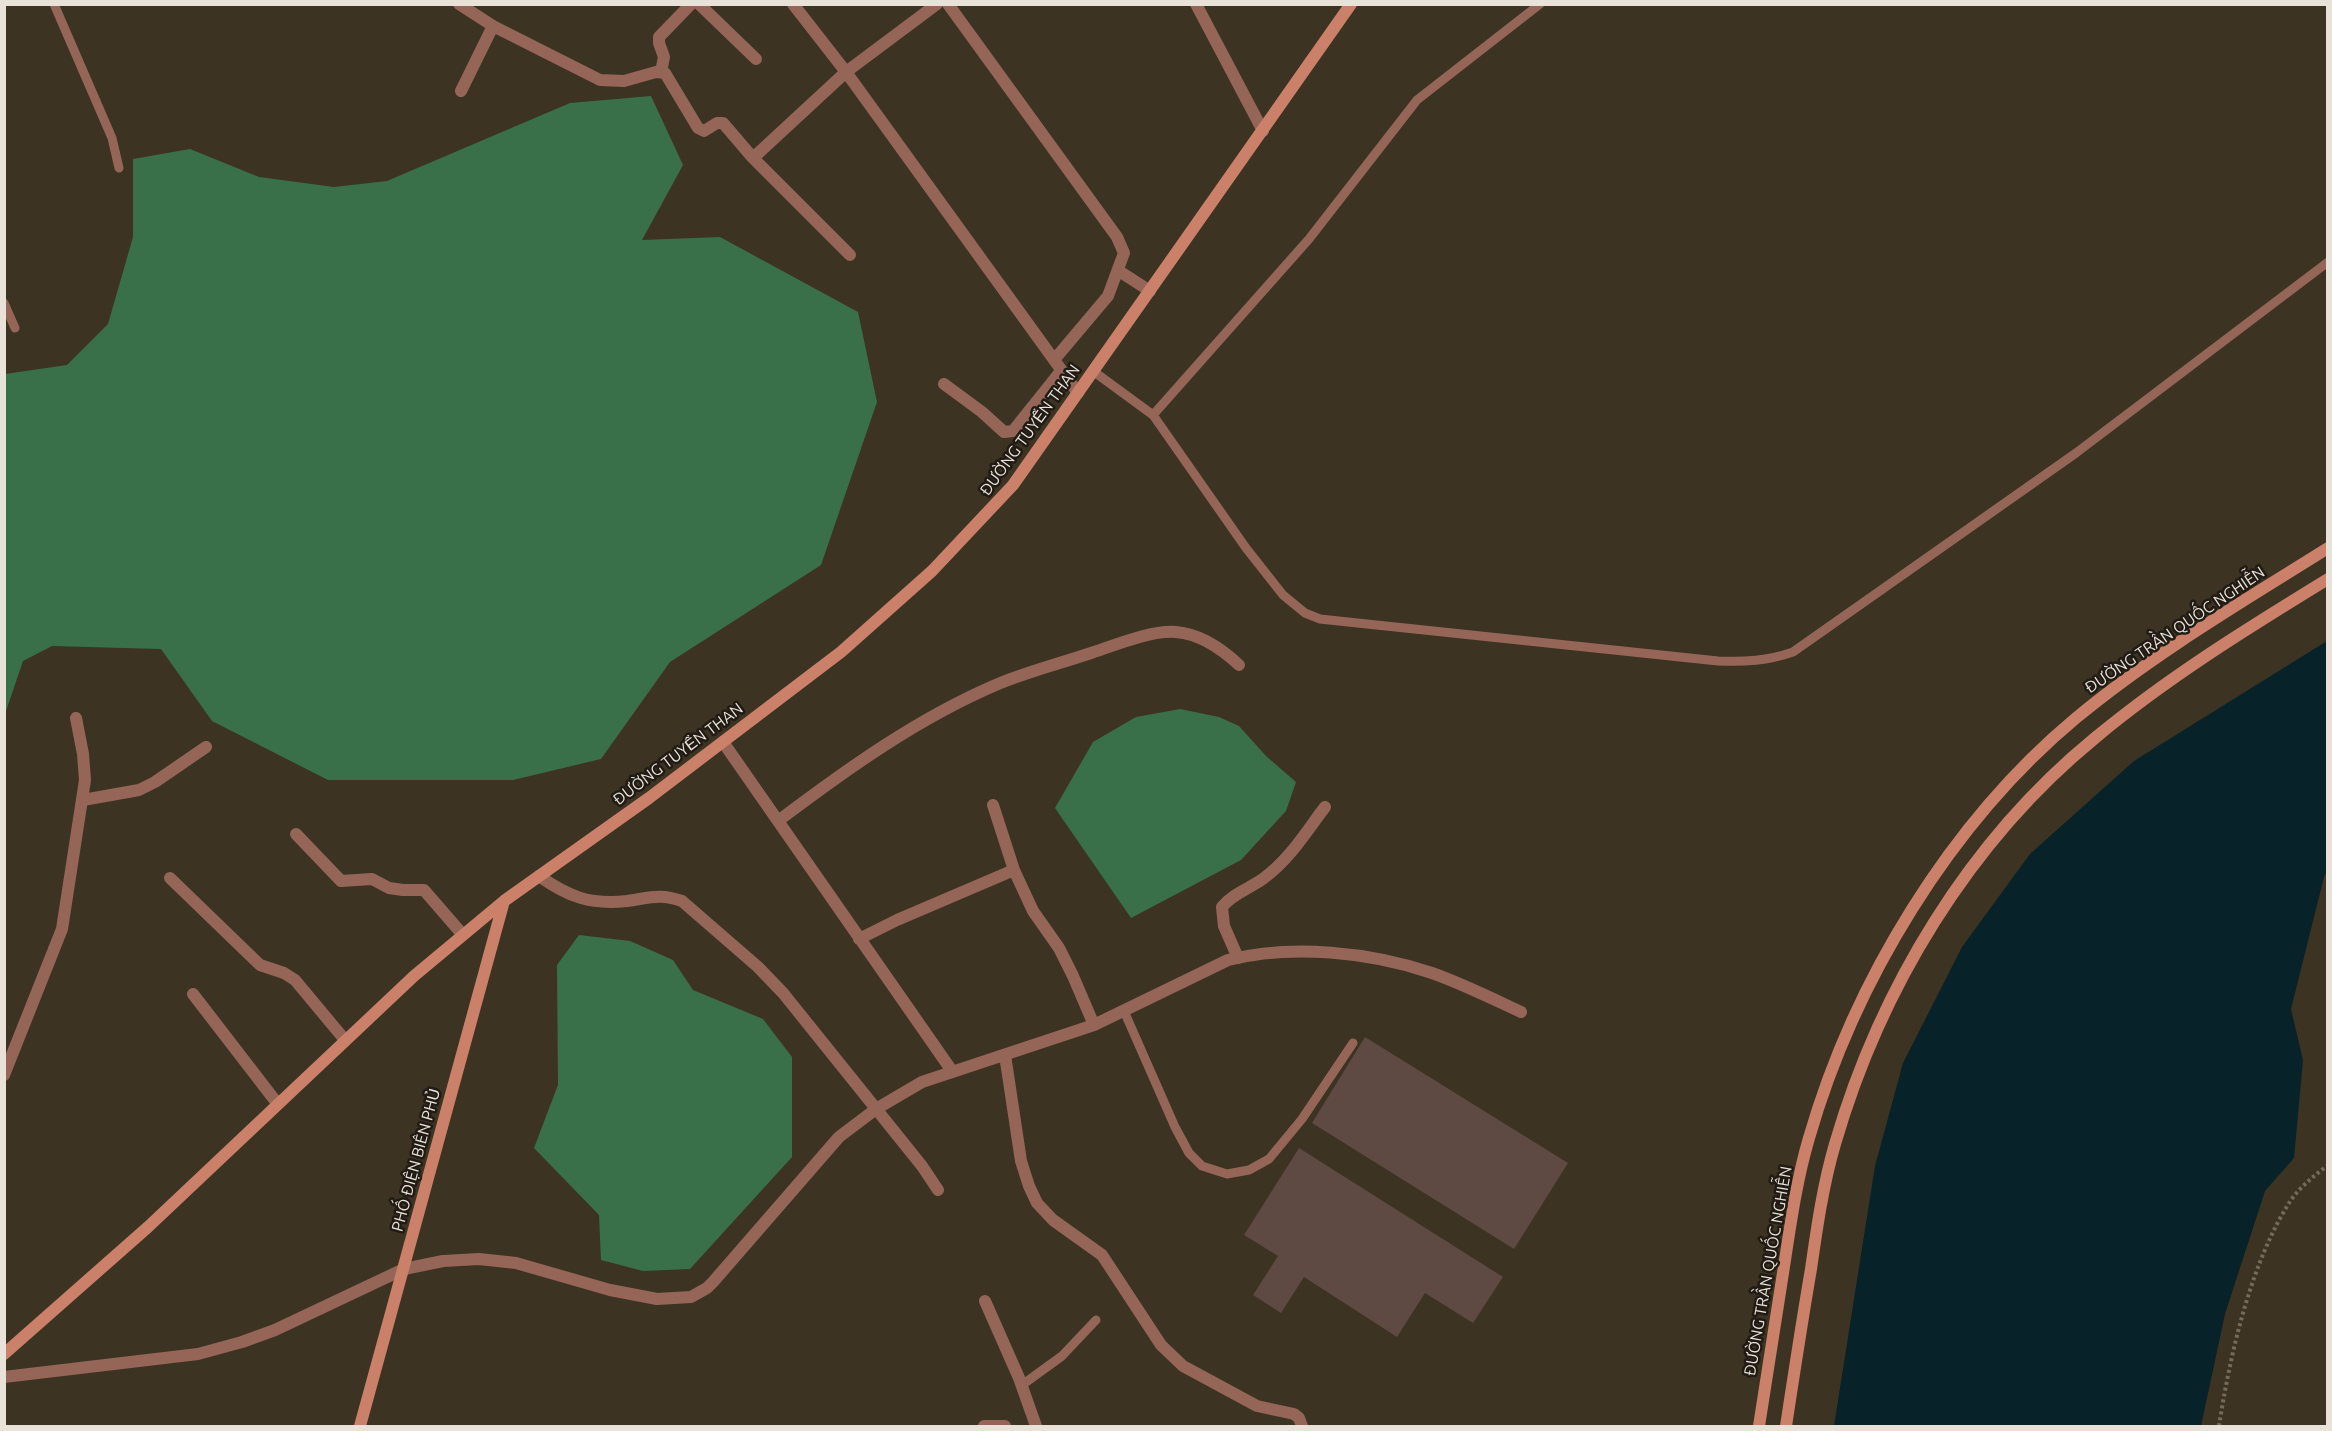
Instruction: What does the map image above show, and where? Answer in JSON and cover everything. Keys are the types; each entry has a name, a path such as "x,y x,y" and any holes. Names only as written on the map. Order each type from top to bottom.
{"street":[{"path":"459,4 493,26 600,80 624,81 665,73 698,128 704,131 717,123 723,123 753,158 850,255"},
{"path":"661,72 664,57 659,37 691,4"},
{"path":"699,4 756,59"},
{"path":"793,4 846,72 1078,393"},
{"path":"753,158 846,72 937,4"},
{"path":"944,384 982,412 1004,432 1013,431 1108,296 1124,253 1117,237 948,4"},
{"path":"1196,4 1263,131"},
{"name":"ĐƯỜNG TUYỂN THAN","path":"4,1354 148,1227 414,976 504,901 723,742 841,652 932,571 1013,484 1352,4"},
{"path":"461,91 493,26"},
{"path":"1119,271 1150,291"},
{"name":"ĐƯỜNG TRẦN QUỐC NGHIỄN","path":"1759,1426 1795,1196 1809,1138 1828,1079 1854,1016 1882,961 1932,880 1984,811 2025,765 2075,719 2153,661 2328,548"},
{"path":"1786,1426 1821,1204 1834,1146 1851,1092 1878,1029 1904,975 1932,927 1966,875 2004,828 2045,784 2094,738 2221,646 2328,579"},
{"path":"778,821 829,782 900,736 953,705 999,684 1119,644 1174,632 1191,634 1208,642 1226,653 1239,665"},
{"path":"4,1075 62,929 85,780 76,718"},
{"path":"723,742 952,1071"},
{"path":"83,800 139,790 155,782 206,747"},
{"path":"993,805 1014,870 1033,911 1063,958 1094,1025"},
{"path":"1238,958 1224,926 1222,907 1228,900 1263,879 1281,864 1325,807"},
{"path":"296,834 341,881 372,879 389,888 424,890 463,935"},
{"path":"859,939 897,920 1014,870"},
{"path":"539,876 576,898 624,901 668,896 682,901 751,960 774,984 922,1166 938,1190"},
{"path":"170,878 260,965 284,973 295,980 345,1040"},
{"name":"PHỐ ĐIỆN BIÊN PHỦ","path":"360,1426 504,901"},
{"path":"4,1377 198,1354 275,1330 404,1269 443,1261 479,1259 516,1263 610,1290 657,1299 691,1297 713,1282 790,1190 839,1137 876,1109 922,1082 1094,1025 1228,960 1280,951 1332,953 1372,958 1430,972 1521,1012"},
{"path":"193,994 277,1103"},
{"path":"1005,1055 1021,1161 1029,1186 1038,1203 1053,1220 1102,1255 1161,1345 1183,1366 1257,1406 1294,1414 1299,1418 1302,1426"},
{"path":"985,1301 1022,1385 1036,1426"},
{"path":"984,1426 1005,1426"}],"lane":[{"path":"54,4 112,138 119,168"},
{"path":"1153,415 1309,239 1417,100 1540,4"},
{"path":"1093,371 1153,415 1268,577 1283,596 1305,613 1339,621 1718,661 1762,660 1793,652 1977,524 2159,391 2328,262"},
{"path":"4,303 15,328"},
{"path":"1124,1011 1175,1127 1189,1153 1202,1166 1227,1174 1249,1170 1269,1159 1302,1119 1353,1043"},
{"path":"1022,1385 1062,1356 1096,1320"}],"path":[{"path":"2219,1426 2246,1300 2277,1224 2292,1200 2310,1179 2328,1165"}],"green space":[{"path":"651,96 683,165 642,240 720,237 858,312 877,402 821,565 670,662 601,759 513,780 328,780 212,721 161,649 52,646 23,661 5,714 5,374 67,365 108,324 133,237 133,159 190,149 259,177 334,187 387,181 570,103"},
{"path":"1180,709 1219,717 1239,726 1266,756 1296,782 1286,811 1241,860 1131,918 1055,808 1093,742 1136,717"},
{"path":"579,935 630,941 673,960 693,990 763,1019 792,1057 792,1157 690,1269 643,1271 601,1260 599,1215 534,1148 558,1085 557,965"}],"water":[{"path":"2327,641 2327,871 2291,1009 2303,1060 2294,1158 2265,1191 2225,1314 2201,1426 1834,1426 1875,1166 1903,1063 1962,947 2030,854 2134,761"}],"building":[{"path":"1365,1037 1568,1163 1514,1249 1312,1123"},
{"path":"1299,1148 1503,1277 1473,1323 1425,1293 1397,1337 1304,1277 1281,1313 1253,1295 1278,1256 1244,1235"}]}
